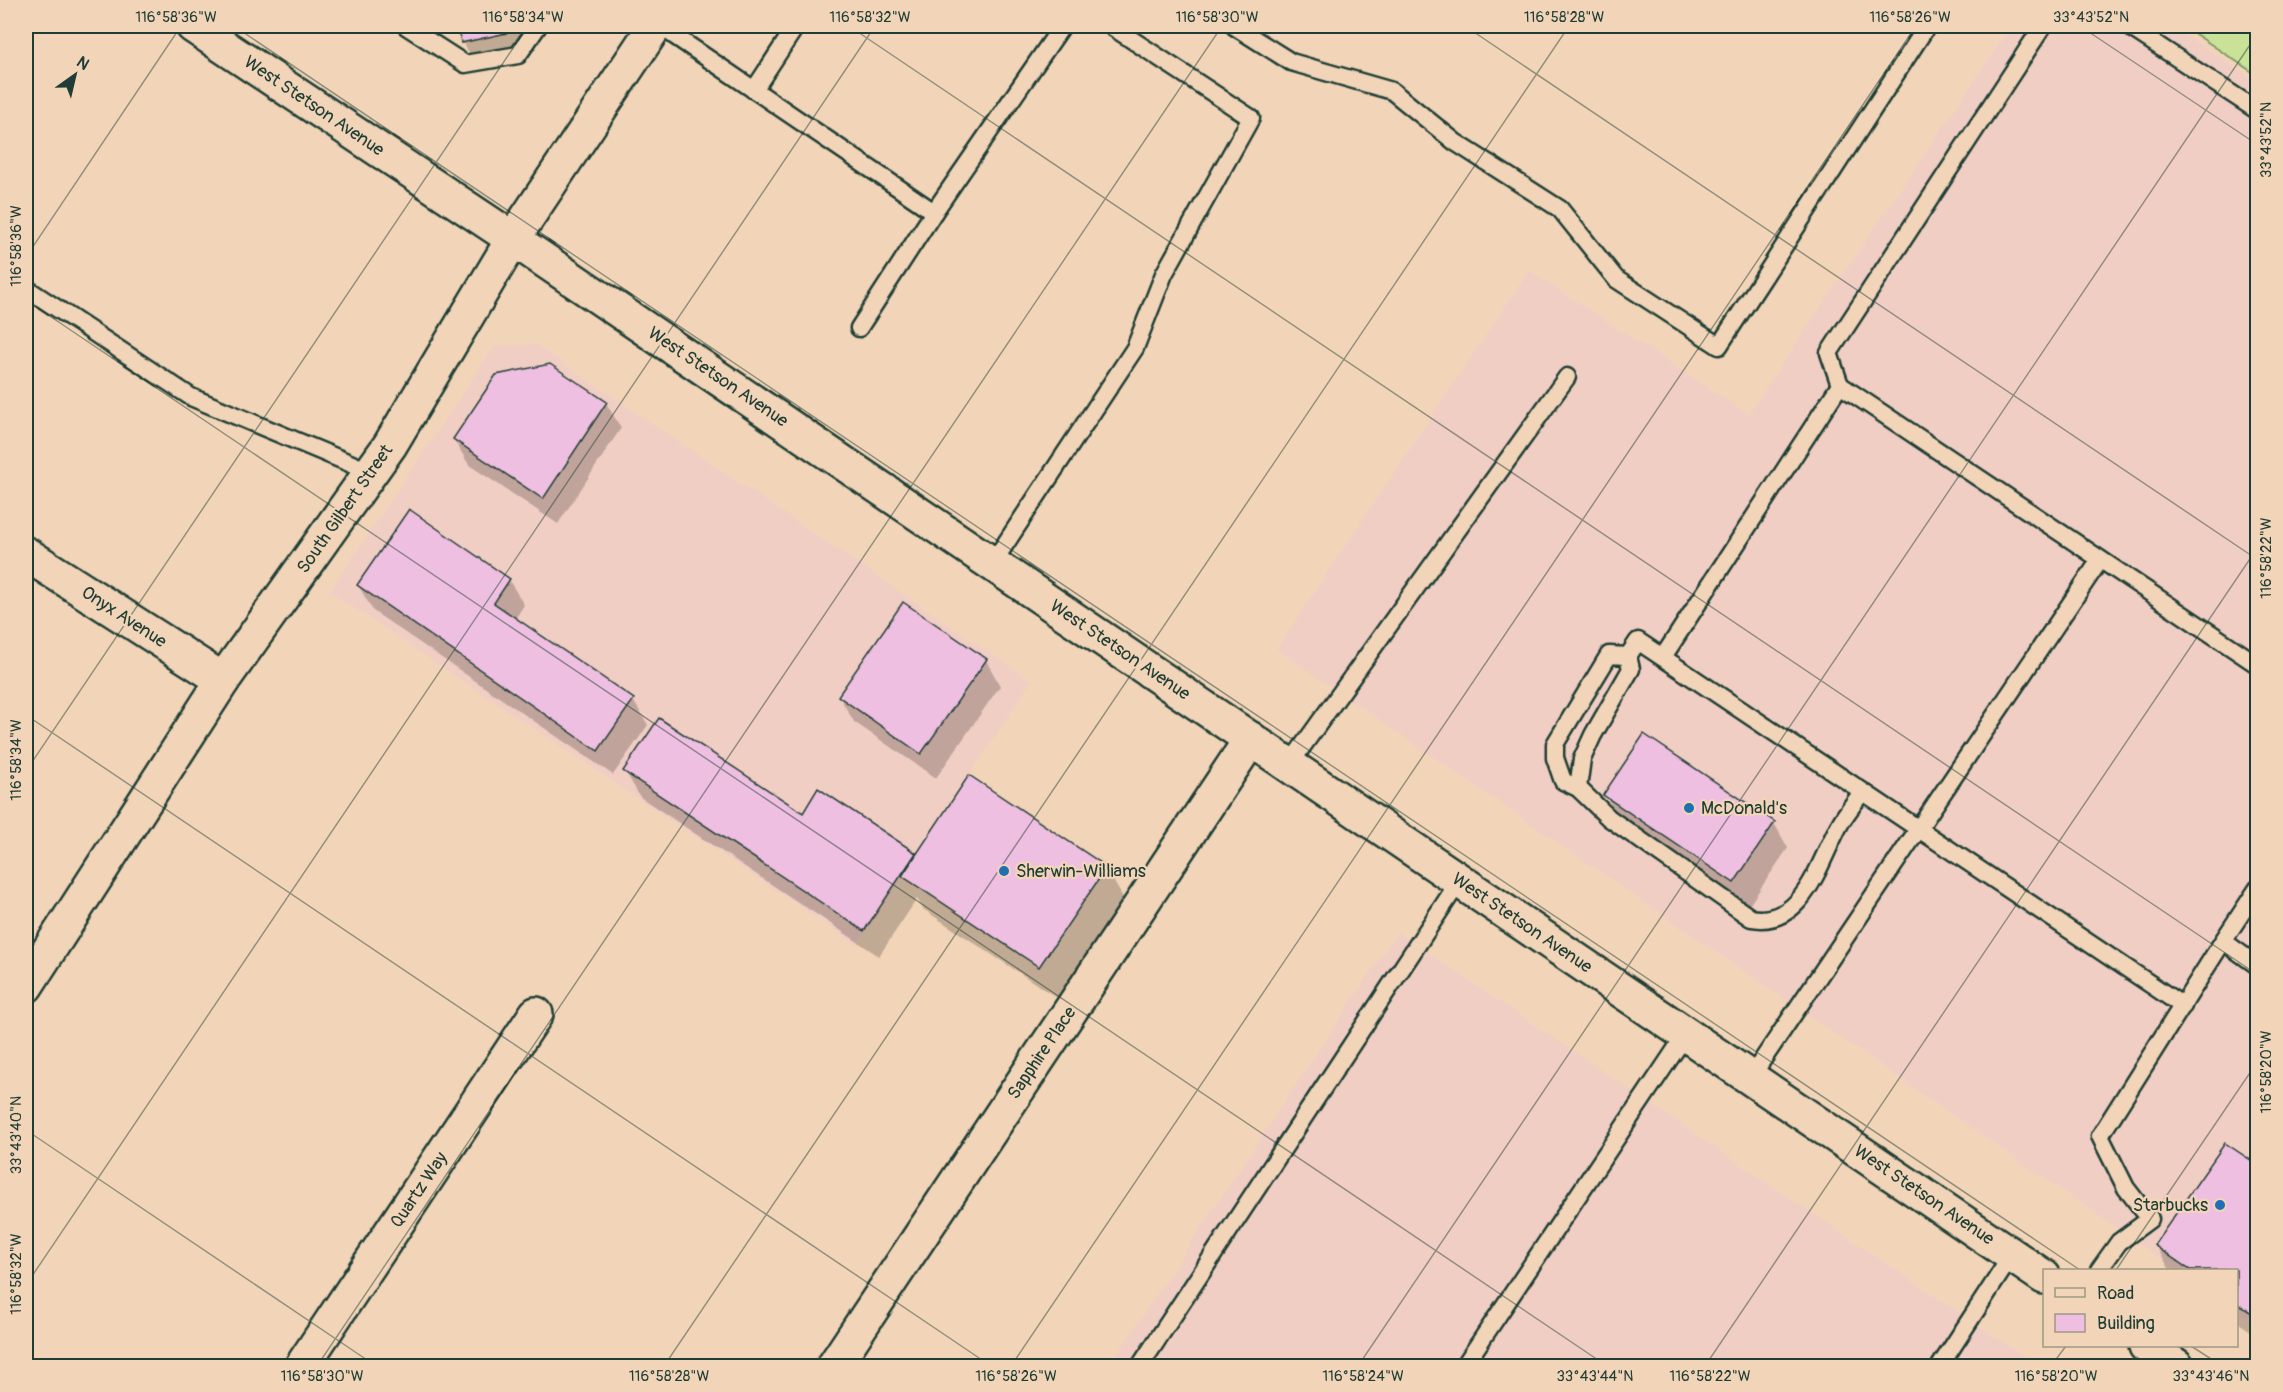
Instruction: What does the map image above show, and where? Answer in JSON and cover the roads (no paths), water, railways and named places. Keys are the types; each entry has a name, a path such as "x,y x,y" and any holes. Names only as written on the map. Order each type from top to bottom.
{"street":[{"name":"West Stetson Avenue","path":"195,26 2043,1276"},
{"name":"South Gilbert Street","path":"26,986 223,680 390,445 513,239 655,26"},
{"name":"Onyx Avenue","path":"26,554 223,680"},
{"name":"Sapphire Place","path":"834,1366 1251,739"},
{"name":"Quartz Way","path":"302,1366 536,1014"}],"lane":[{"path":"406,26 465,64 518,55 537,26"},
{"path":"660,26 933,212"},
{"path":"754,90 796,26"},
{"path":"859,328 933,212 1062,26"},
{"path":"992,564 1135,348 1164,274 1251,118 1111,26"},
{"path":"1234,26 1291,62 1392,91 1455,142 1560,209 1616,279 1719,346 1927,26"},
{"path":"2043,26 1829,352 1840,385 2258,665"},
{"path":"2128,26 2258,111"},
{"path":"26,288 191,397 371,472"},
{"path":"1289,765 1566,377"},
{"path":"1663,657 1840,385"},
{"path":"1751,1077 2100,560"},
{"path":"1578,788 1582,759 1593,735 1631,669 1628,656 1638,641 2183,1006"},
{"path":"1628,656 1609,655 1555,744 1555,758 1563,781 1578,788 1618,825 1751,918 1762,920 1776,918 1798,903 1842,822 1862,792"},
{"path":"1140,1366 1460,880"},
{"path":"2100,1269 2119,1242 2150,1219 2126,1188 2100,1136 2258,888"},
{"path":"2223,941 2258,966"},
{"path":"1464,1366 1686,1034"},
{"path":"1944,1365 2012,1255"}],"place":[{"name":"McDonald's","path":"1689,808"},
{"name":"Sherwin-Williams","path":"1004,871"},
{"name":"Starbucks","path":"2220,1205"}]}
